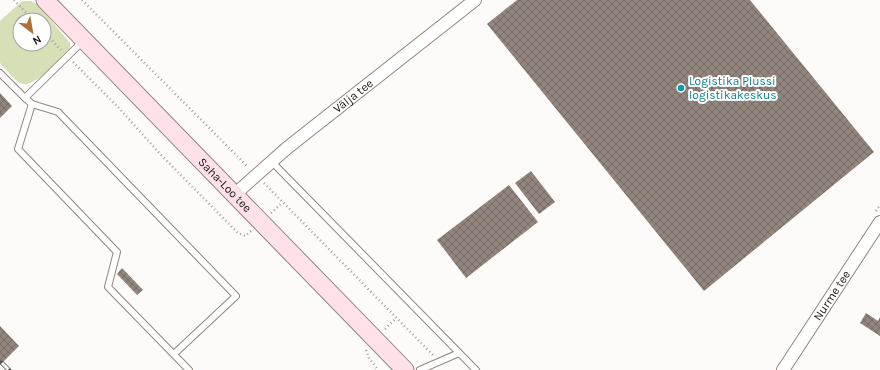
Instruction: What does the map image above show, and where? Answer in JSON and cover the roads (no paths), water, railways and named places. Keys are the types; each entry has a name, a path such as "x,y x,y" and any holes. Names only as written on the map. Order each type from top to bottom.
{"main road":[{"name":"Saha-Loo tee","path":"45,0 405,370"}],"street":[{"name":"Välja tee","path":"234,195 287,148 475,0"},
{"name":"Nurme tee","path":"783,370 880,222"}],"lane":[{"path":"25,98 84,40"},
{"path":"0,73 32,104 58,112 236,296 174,354"},
{"path":"32,104 18,149 117,252 108,287 189,370"},
{"path":"272,162 476,370"},
{"path":"420,370 459,353"}],"railway":[{"path":"2,363 9,370"}],"place":[{"name":"Logistika Plussi logistikakeskus","path":"681,88"}]}
